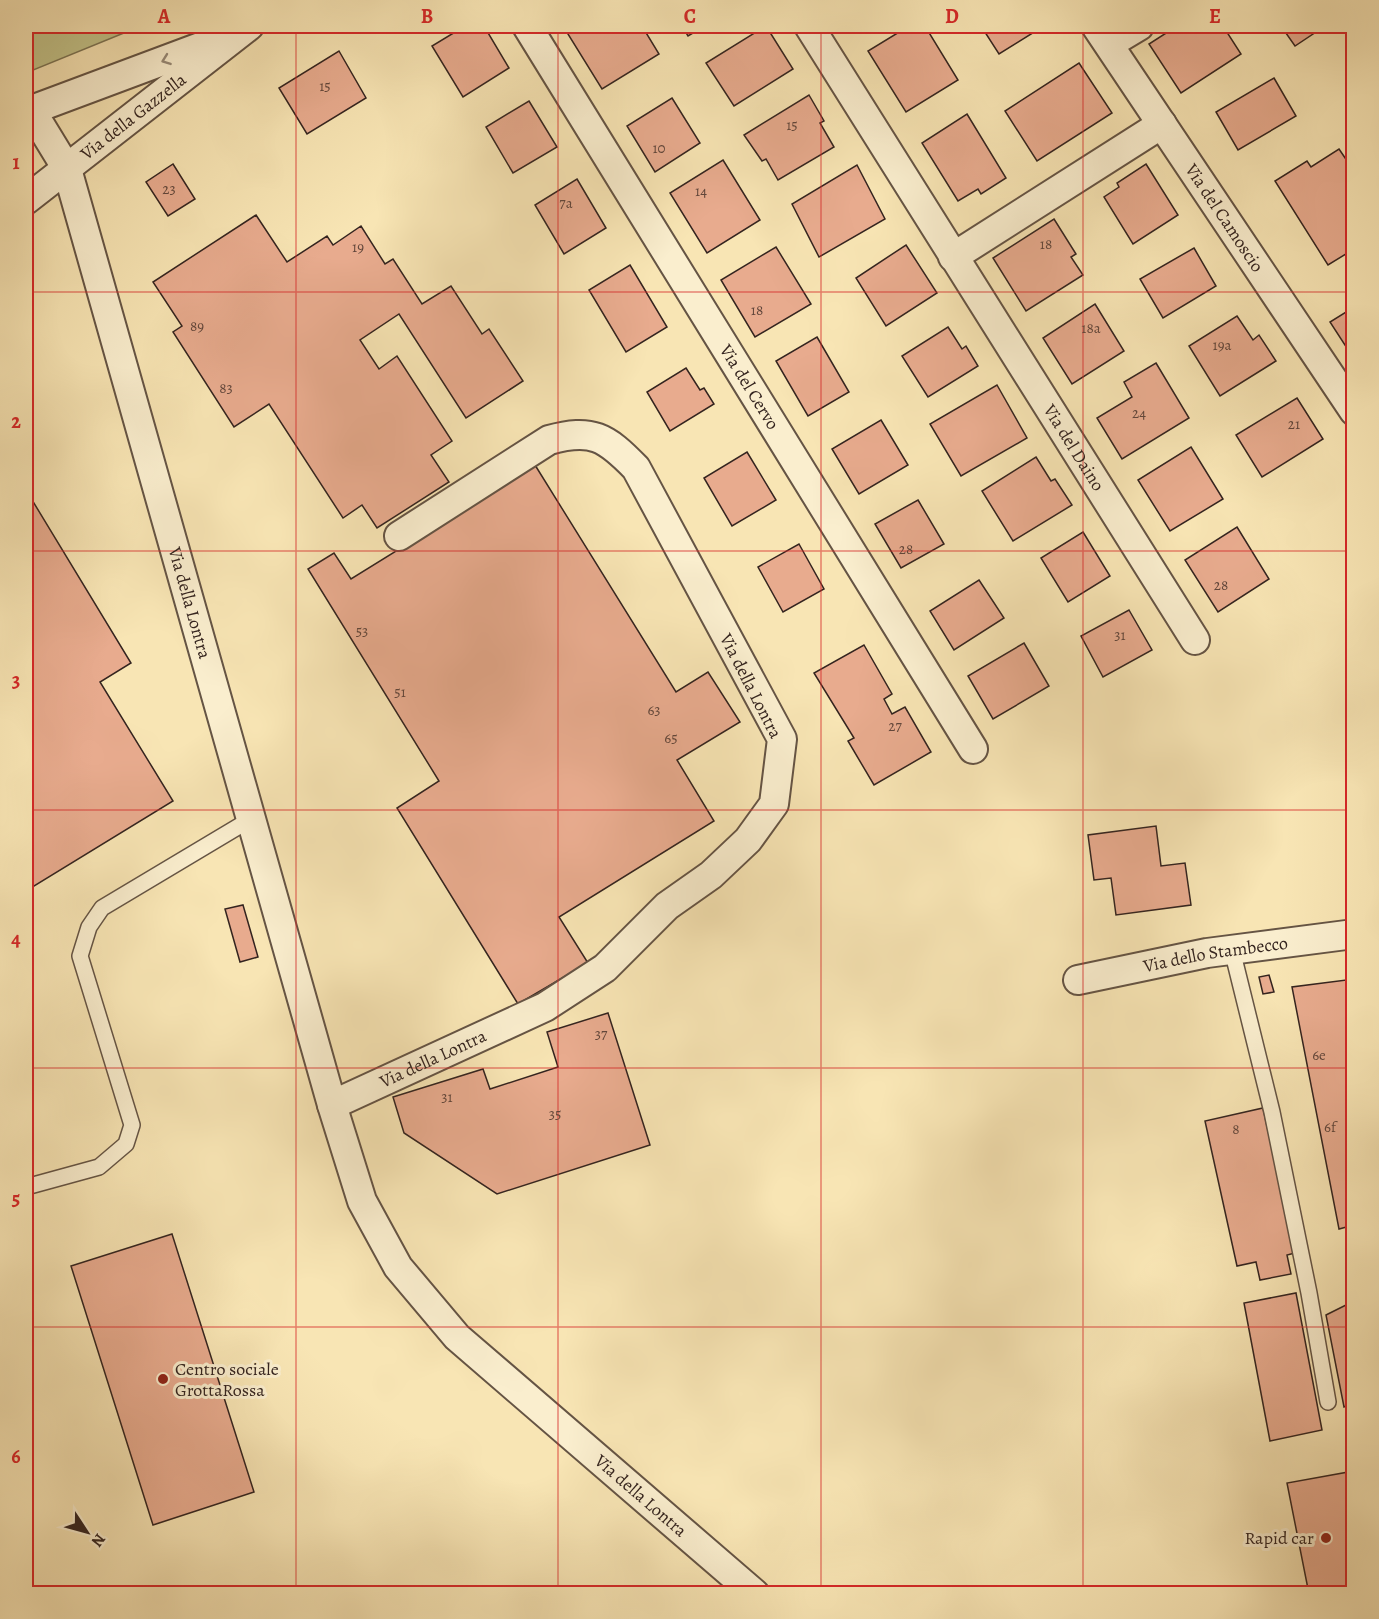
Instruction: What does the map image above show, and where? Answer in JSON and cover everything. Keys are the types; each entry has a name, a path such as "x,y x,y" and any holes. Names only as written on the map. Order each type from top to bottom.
{"street":[{"name":"Via del Cervo","path":"527,26 973,749"},
{"name":"Via del Daino","path":"809,26 1195,639"},
{"path":"1102,35 1139,26"},
{"name":"Via della Gazzella","path":"28,111 245,29"},
{"name":"Via della Gazzella","path":"26,200 245,29"},
{"name":"Via del Camoscio","path":"1102,35 1353,411"},
{"name":"Via della Lontra","path":"28,111 67,169 332,1105 362,1201 398,1266 457,1336 755,1593"},
{"path":"953,257 1162,124"},
{"name":"Via della Lontra","path":"332,1105 544,1006 605,968 667,906 711,875 748,840 774,804 782,739 636,468 618,449 596,435 574,433 549,440 399,536"},
{"name":"Via dello Stambecco","path":"1078,980 1232,950 1353,934"}],"lane":[{"path":"26,1186 99,1167 126,1144 132,1125 80,956 89,927 102,908 251,819"},
{"path":"1232,950 1272,1112 1309,1293 1328,1402"}],"green space":[{"path":"26,26 141,26 26,73"}],"building":[{"path":"465,26 484,26 509,68 463,97 432,46"},
{"path":"563,26 642,26 659,54 602,89"},
{"path":"682,26 705,26 688,36"},
{"path":"766,26 793,69 734,106 706,63"},
{"path":"909,26 925,26 958,80 906,112 868,51"},
{"path":"981,26 1044,26 999,54"},
{"path":"1177,26 1223,26 1241,54 1181,93 1149,44"},
{"path":"1281,26 1325,26 1295,46"},
{"path":"339,51 366,98 307,134 279,88"},
{"path":"1079,63 1112,113 1037,161 1005,111"},
{"path":"1274,78 1296,116 1238,150 1216,112"},
{"path":"809,95 824,121 820,123 834,147 778,180 766,159 762,161 744,135"},
{"path":"672,98 700,143 655,172 627,126"},
{"path":"529,101 557,147 513,173 486,127"},
{"path":"967,114 1006,178 981,194 978,189 958,201 922,143"},
{"path":"1339,149 1354,171 1354,249 1328,265 1275,181 1307,161 1311,167"},
{"path":"723,160 760,220 707,253 670,193"},
{"path":"173,164 195,199 168,216 146,182"},
{"path":"1146,164 1178,215 1133,244 1104,197 1119,187 1117,183"},
{"path":"857,165 885,219 819,257 792,204"},
{"path":"577,179 606,228 564,254 535,205"},
{"path":"256,215 287,262 327,236 333,245 361,226 385,264 393,259 422,304 451,286 482,334 489,329 523,381 466,418 399,314 360,340 379,369 397,356 452,441 431,455 449,482 377,528 362,505 343,518 269,404 234,427 173,332 182,326 153,282"},
{"path":"1054,219 1076,254 1071,257 1083,275 1026,311 993,258"},
{"path":"906,245 937,293 886,326 856,278"},
{"path":"776,247 811,304 755,337 721,280"},
{"path":"1194,248 1216,286 1163,318 1140,279"},
{"path":"630,265 667,327 626,352 589,290"},
{"path":"1095,304 1124,351 1072,384 1043,338"},
{"path":"1354,307 1354,359 1330,322"},
{"path":"1237,316 1253,340 1259,335 1276,361 1220,396 1189,346"},
{"path":"948,327 962,349 966,346 978,366 928,397 902,356"},
{"path":"817,337 849,392 808,416 776,361"},
{"path":"1156,363 1189,418 1122,459 1097,418 1132,397 1124,382"},
{"path":"686,368 700,390 704,388 714,404 670,431 647,392"},
{"path":"997,385 1027,438 961,476 930,424"},
{"path":"1297,398 1323,439 1262,477 1236,435"},
{"path":"881,420 908,465 859,494 832,449"},
{"path":"1191,447 1223,499 1170,531 1138,480"},
{"path":"747,452 776,500 732,526 704,478"},
{"path":"1036,457 1051,481 1055,479 1072,505 1013,541 982,491"},
{"path":"535,465 676,692 708,672 740,722 677,760 714,821 559,917 588,963 518,1004 397,808 439,781 308,569 334,553 351,579"},
{"path":"26,490 131,663 100,682 173,801 26,891"},
{"path":"918,500 944,544 901,568 875,524"},
{"path":"1237,527 1269,579 1218,612 1185,560"},
{"path":"1083,532 1110,576 1068,602 1041,558"},
{"path":"799,544 824,589 783,612 758,567"},
{"path":"979,580 1004,618 954,650 930,611"},
{"path":"1129,610 1152,650 1103,677 1081,636"},
{"path":"1024,643 1049,686 993,719 968,676"},
{"path":"864,645 892,694 884,699 892,714 905,707 931,752 874,785 848,741 854,738 814,673"},
{"path":"1156,826 1161,866 1185,863 1191,905 1116,915 1111,878 1094,880 1088,835"},
{"path":"243,905 258,957 240,962 225,909"},
{"path":"1269,975 1274,992 1263,994 1259,977"},
{"path":"1354,979 1354,1225 1339,1229 1292,987"},
{"path":"608,1013 650,1145 497,1194 404,1133 393,1097 483,1069 490,1089 558,1067 547,1032"},
{"path":"1263,1108 1295,1253 1287,1255 1291,1274 1260,1280 1256,1262 1237,1266 1205,1121"},
{"name":"Centro sociale GrottaRossa","path":"172,1234 254,1492 153,1525 71,1266"},
{"path":"1296,1293 1322,1430 1270,1441 1244,1303"},
{"path":"1354,1301 1354,1403 1344,1407 1326,1315"},
{"name":"Rapid car","path":"1354,1471 1354,1594 1309,1594 1287,1483"}],"place":[{"name":"Centro sociale GrottaRossa","path":"163,1379"},
{"name":"Rapid car","path":"1326,1538"}]}
